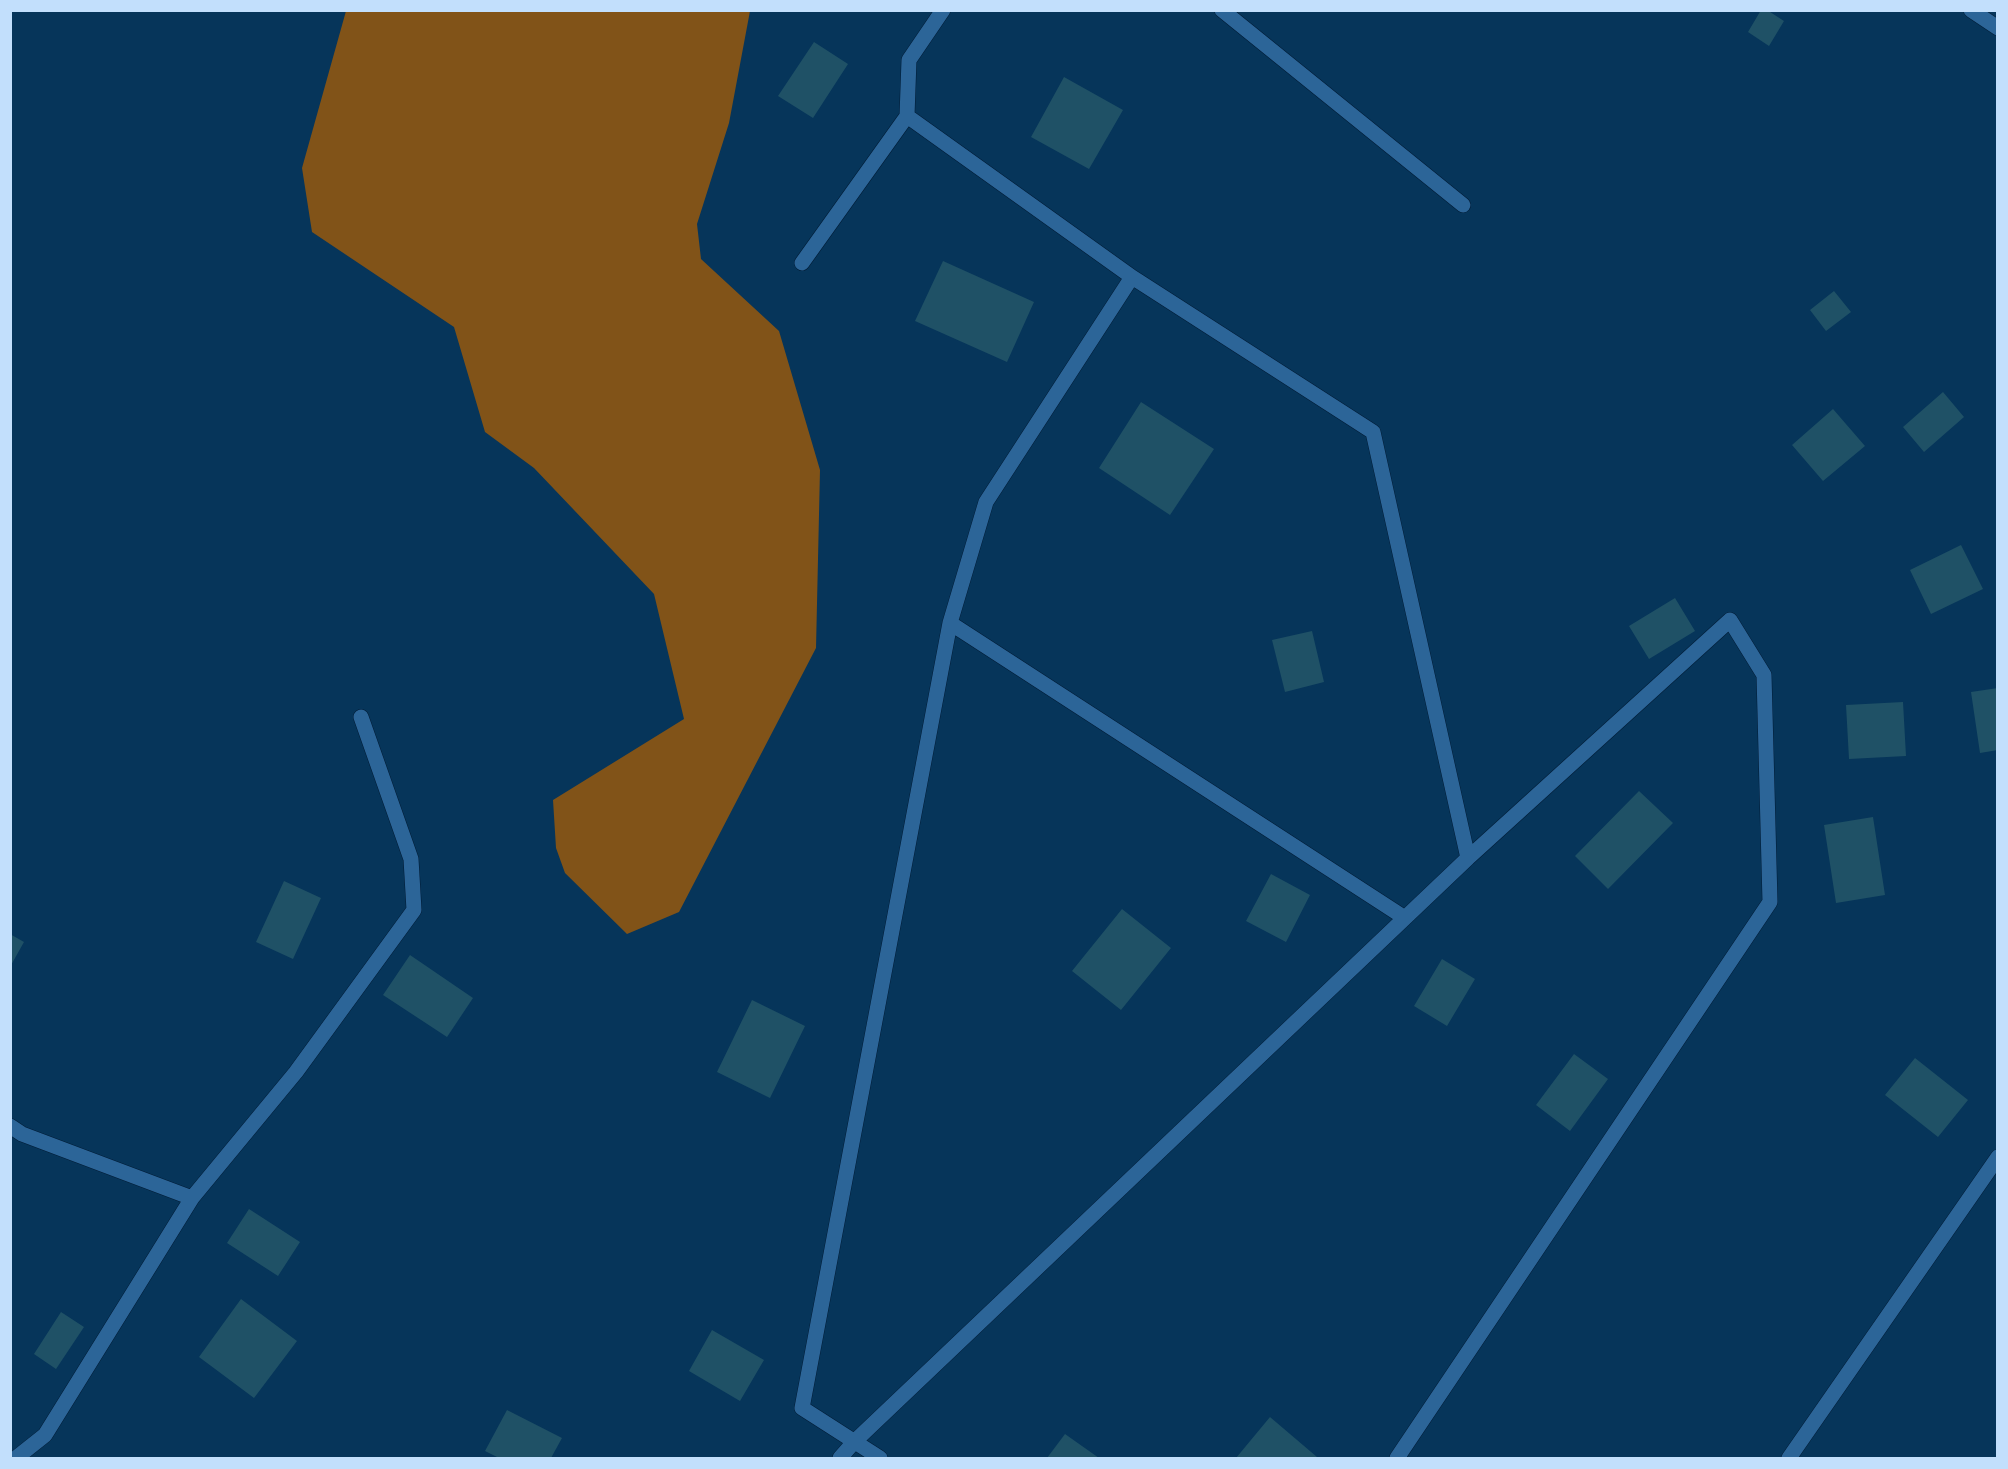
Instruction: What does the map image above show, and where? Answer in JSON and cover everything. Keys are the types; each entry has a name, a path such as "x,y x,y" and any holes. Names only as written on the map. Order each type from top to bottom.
{"street":[{"path":"801,263 908,116 909,60 943,10"},
{"path":"1222,10 1463,205"},
{"path":"1971,10 1998,28"},
{"path":"908,116 1132,277 1373,432 1468,858"},
{"path":"880,1458 802,1408 950,623 986,502 1132,277"},
{"path":"840,1458 854,1442 1468,858 1730,620 1764,675 1770,902 1396,1458"},
{"path":"950,623 1405,918"},
{"path":"16,1458 45,1435 192,1198 296,1072 414,910 411,859 361,717"},
{"path":"10,1126 22,1134 192,1198"},
{"path":"1789,1458 1998,1157"}],"shaded area":[{"path":"346,11 750,11 729,123 697,224 701,259 779,331 820,470 816,648 679,912 627,934 565,873 556,848 553,800 684,719 654,594 534,468 485,432 454,327 312,232 302,168"}],"building":[{"path":"1761,10 1767,10 1784,21 1769,46 1748,32"},
{"path":"814,42 848,64 813,118 778,96"},
{"path":"1064,77 1123,110 1089,169 1031,137"},
{"path":"943,261 1034,302 1007,362 915,321"},
{"path":"1834,291 1851,312 1826,331 1810,310"},
{"path":"1943,392 1964,417 1924,452 1903,427"},
{"path":"1141,402 1214,449 1170,515 1099,468"},
{"path":"1833,409 1865,446 1823,481 1792,445"},
{"path":"1961,545 1983,589 1931,614 1910,570"},
{"path":"1675,598 1695,631 1649,659 1629,626"},
{"path":"1312,631 1324,682 1285,692 1272,640"},
{"path":"1998,688 1998,750 1980,753 1971,692"},
{"path":"1903,702 1906,756 1849,759 1846,705"},
{"path":"1639,791 1673,823 1608,889 1575,856"},
{"path":"1873,817 1885,895 1836,903 1824,825"},
{"path":"1271,874 1310,895 1286,942 1246,921"},
{"path":"284,881 321,898 293,959 256,942"},
{"path":"1122,909 1171,948 1121,1010 1072,971"},
{"path":"10,934 24,942 10,967"},
{"path":"410,955 473,998 447,1037 383,995"},
{"path":"1442,959 1475,979 1447,1026 1414,1006"},
{"path":"752,1000 805,1026 770,1098 717,1072"},
{"path":"1574,1054 1608,1079 1570,1131 1536,1105"},
{"path":"1915,1058 1968,1100 1938,1137 1885,1095"},
{"path":"249,1209 300,1242 278,1276 227,1243"},
{"path":"241,1299 297,1341 254,1398 199,1357"},
{"path":"61,1312 84,1327 56,1369 34,1354"},
{"path":"712,1330 764,1360 740,1401 689,1371"},
{"path":"507,1410 562,1438 551,1458 499,1458 485,1451"},
{"path":"1270,1417 1317,1457 1236,1458"},
{"path":"1065,1434 1099,1458 1047,1458"}]}
